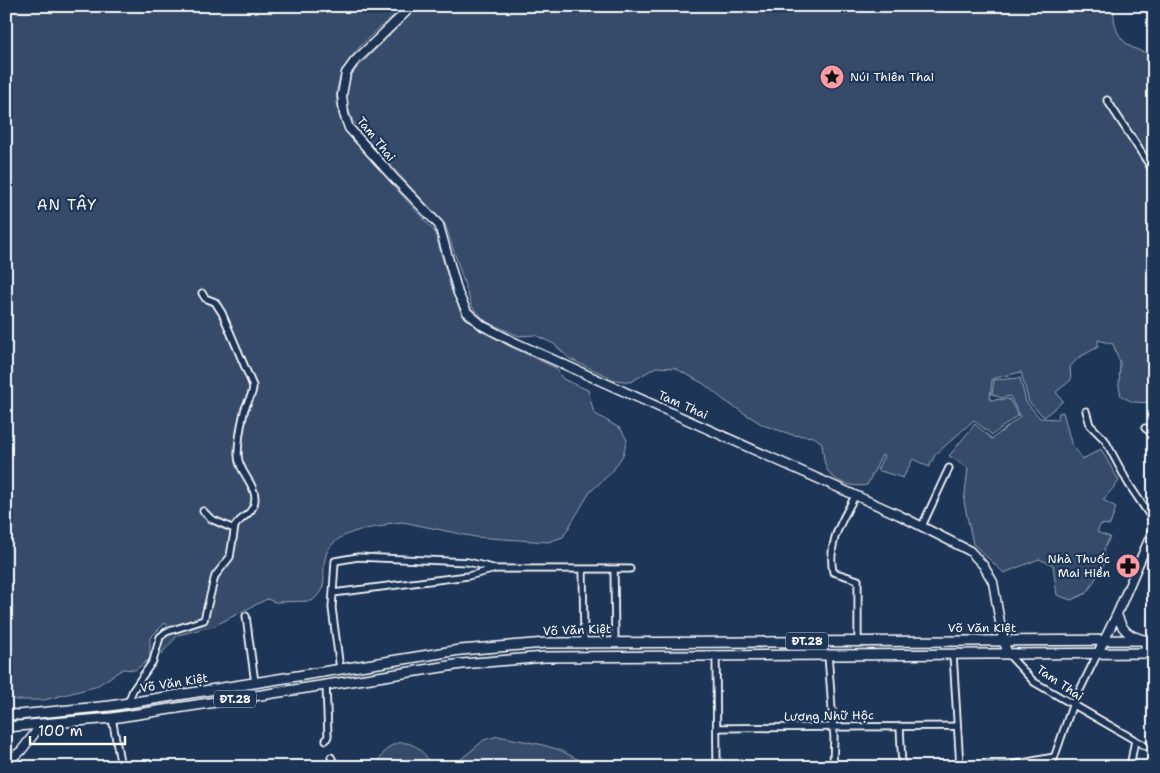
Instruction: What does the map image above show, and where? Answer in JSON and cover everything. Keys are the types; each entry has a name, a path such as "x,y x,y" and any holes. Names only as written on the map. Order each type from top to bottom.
{"main road":[{"name":"Võ Văn Kiệt","path":"6,714 40,713 128,704 460,650 584,642 1149,640"},
{"path":"460,650 462,664"},
{"name":"Võ Văn Kiệt","path":"6,727 41,726 112,718 462,664 545,657 1150,653"},
{"path":"292,677 294,690"},
{"path":"40,713 41,726"}],"street":[{"name":"Tam Thai","path":"412,6 354,62 346,73 342,95 344,114 349,128 355,135 392,177 439,224 458,293 472,318 514,342 922,526 970,551 983,564 993,582 1003,640 1008,654 1034,682 1072,706 1154,752"},
{"path":"1107,100 1154,172"},
{"path":"128,704 133,690 153,661 160,637 166,632 204,620 216,576 230,557 236,523 249,514 255,498 240,466 238,456 244,411 251,398 253,386 239,358 225,318 215,302 205,298 202,293"},
{"path":"1086,411 1090,425 1105,440 1128,482 1154,522"},
{"path":"1144,428 1154,435"},
{"path":"922,526 949,468"},
{"path":"855,496 833,536 832,566 833,572 858,580 858,641"},
{"path":"204,511 212,519 234,529"},
{"path":"1050,767 1072,706 1098,653 1102,640 1117,614 1154,528"},
{"path":"340,669 332,608 335,561 358,557 468,562 498,569 630,569"},
{"path":"333,593 468,576 498,569"},
{"path":"583,569 584,642"},
{"path":"614,569 615,642"},
{"path":"1117,614 1121,627 1128,634 1149,640 1150,653"},
{"path":"246,616 255,683"},
{"path":"828,654 834,726 833,767"},
{"path":"953,654 960,766 1006,766 1054,757"},
{"path":"716,655 717,767"},
{"path":"326,685 328,736 326,740"},
{"path":"112,718 122,767"},
{"path":"6,762 21,751 41,726"},
{"path":"900,726 902,767"},
{"name":"Lương Nhữ Hộc","path":"717,728 956,726"},
{"path":"1130,767 1135,740"},
{"path":"331,757 336,767"}],"shaded area":[{"path":"11,6 405,6 374,33 348,62 340,78 337,96 340,116 350,137 435,232 452,292 463,317 507,345 556,368 563,379 588,390 594,413 621,429 627,440 623,455 612,472 590,492 563,537 548,542 475,537 403,522 359,530 333,543 328,550 324,566 323,586 312,601 275,602 267,599 214,626 178,635 161,654 160,645 163,633 170,629 165,623 150,638 150,659 135,670 123,669 95,687 44,700 16,700 6,696 6,8 11,9"},
{"path":"419,6 1114,6 1115,25 1122,39 1135,49 1154,54 1154,403 1133,402 1121,396 1119,386 1120,363 1113,344 1098,340 1098,347 1078,358 1070,367 1071,380 1056,392 1063,401 1044,417 1029,402 1021,372 992,379 990,400 1009,399 1018,415 992,435 974,420 935,455 929,467 913,459 903,478 877,470 884,456 882,455 867,485 855,486 843,483 833,477 824,461 822,443 814,437 793,435 763,425 725,401 704,384 675,368 656,367 631,382 616,380 570,359 554,344 535,335 519,336 487,322 472,307 445,224 367,140 353,121 348,108 347,92 350,78 356,69"},
{"path":"1020,378 1026,402 1040,418 1058,419 1059,413 1063,412 1071,443 1083,459 1101,449 1119,481 1103,500 1116,507 1110,525 1101,524 1097,532 1110,537 1104,549 1105,563 1087,593 1071,600 1057,595 1053,565 1039,559 1004,573 973,544 964,502 968,468 949,456 975,424 992,439 1020,417 1010,396 1001,398 992,394 994,380"},
{"path":"498,736 560,750 593,767 442,767 460,760 484,740"},
{"path":"397,743 404,743 415,746 428,760 442,767 375,767 386,750"}],"place":[{"name":"Núi Thiên Thai","path":"832,77"},
{"name":"Nhà Thuốc Mai Hiền","path":"1128,566"}],"district":[{"name":"AN TÂY","path":"67,205"}]}
